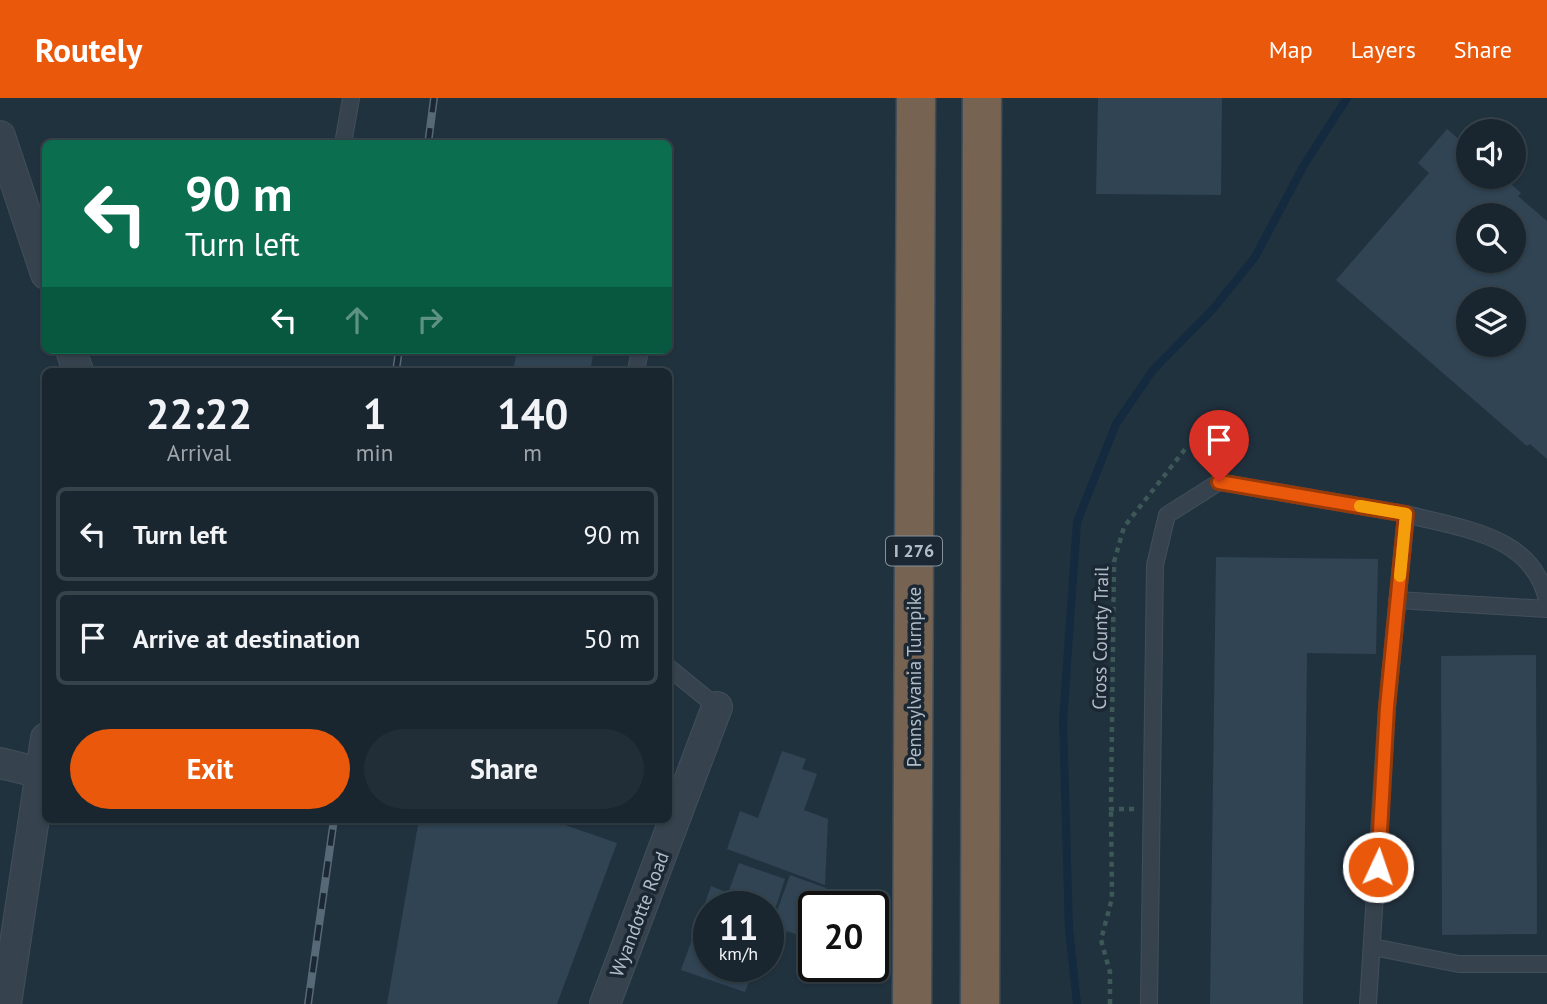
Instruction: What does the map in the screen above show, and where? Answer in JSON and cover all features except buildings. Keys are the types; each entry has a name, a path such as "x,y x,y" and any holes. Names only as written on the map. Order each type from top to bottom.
{"highway":[{"name":"Pennsylvania Turnpike","path":"912,1004 916,98"},
{"path":"980,1004 982,98"}],"street":[{"path":"0,136 42,262"},
{"name":"Wyandotte Road","path":"605,1004 717,707"},
{"path":"0,763 41,773"},
{"path":"6,1004 42,766"}],"lane":[{"path":"343,140 351,98"},
{"path":"1149,1004 1156,565 1167,515 1219,482 1406,514 1499,539 1517,550 1533,568 1544,586 1547,600"},
{"path":"1368,1004 1387,707 1406,514"},
{"path":"1397,600 1547,609"},
{"path":"672,670 717,707"},
{"path":"1373,947 1459,964 1547,964"}],"path":[{"name":"Cross County Trail","path":"1110,1004 1110,972 1101,940 1112,898 1114,562 1124,527 1186,448"},
{"path":"1111,809 1152,809"}],"waterway":[{"path":"1077,1004 1069,929 1063,721 1077,522 1116,424 1153,370 1213,309 1255,257 1304,165 1347,98"}],"railway":[{"path":"429,140 434,98"},
{"path":"396,368 398,354"},
{"path":"308,1004 333,823"}],"slow traffic":[{"path":"1360,506 1406,514 1400,576"}],"route":[{"path":"1219,482 1406,514 1387,707 1378,867"}]}
